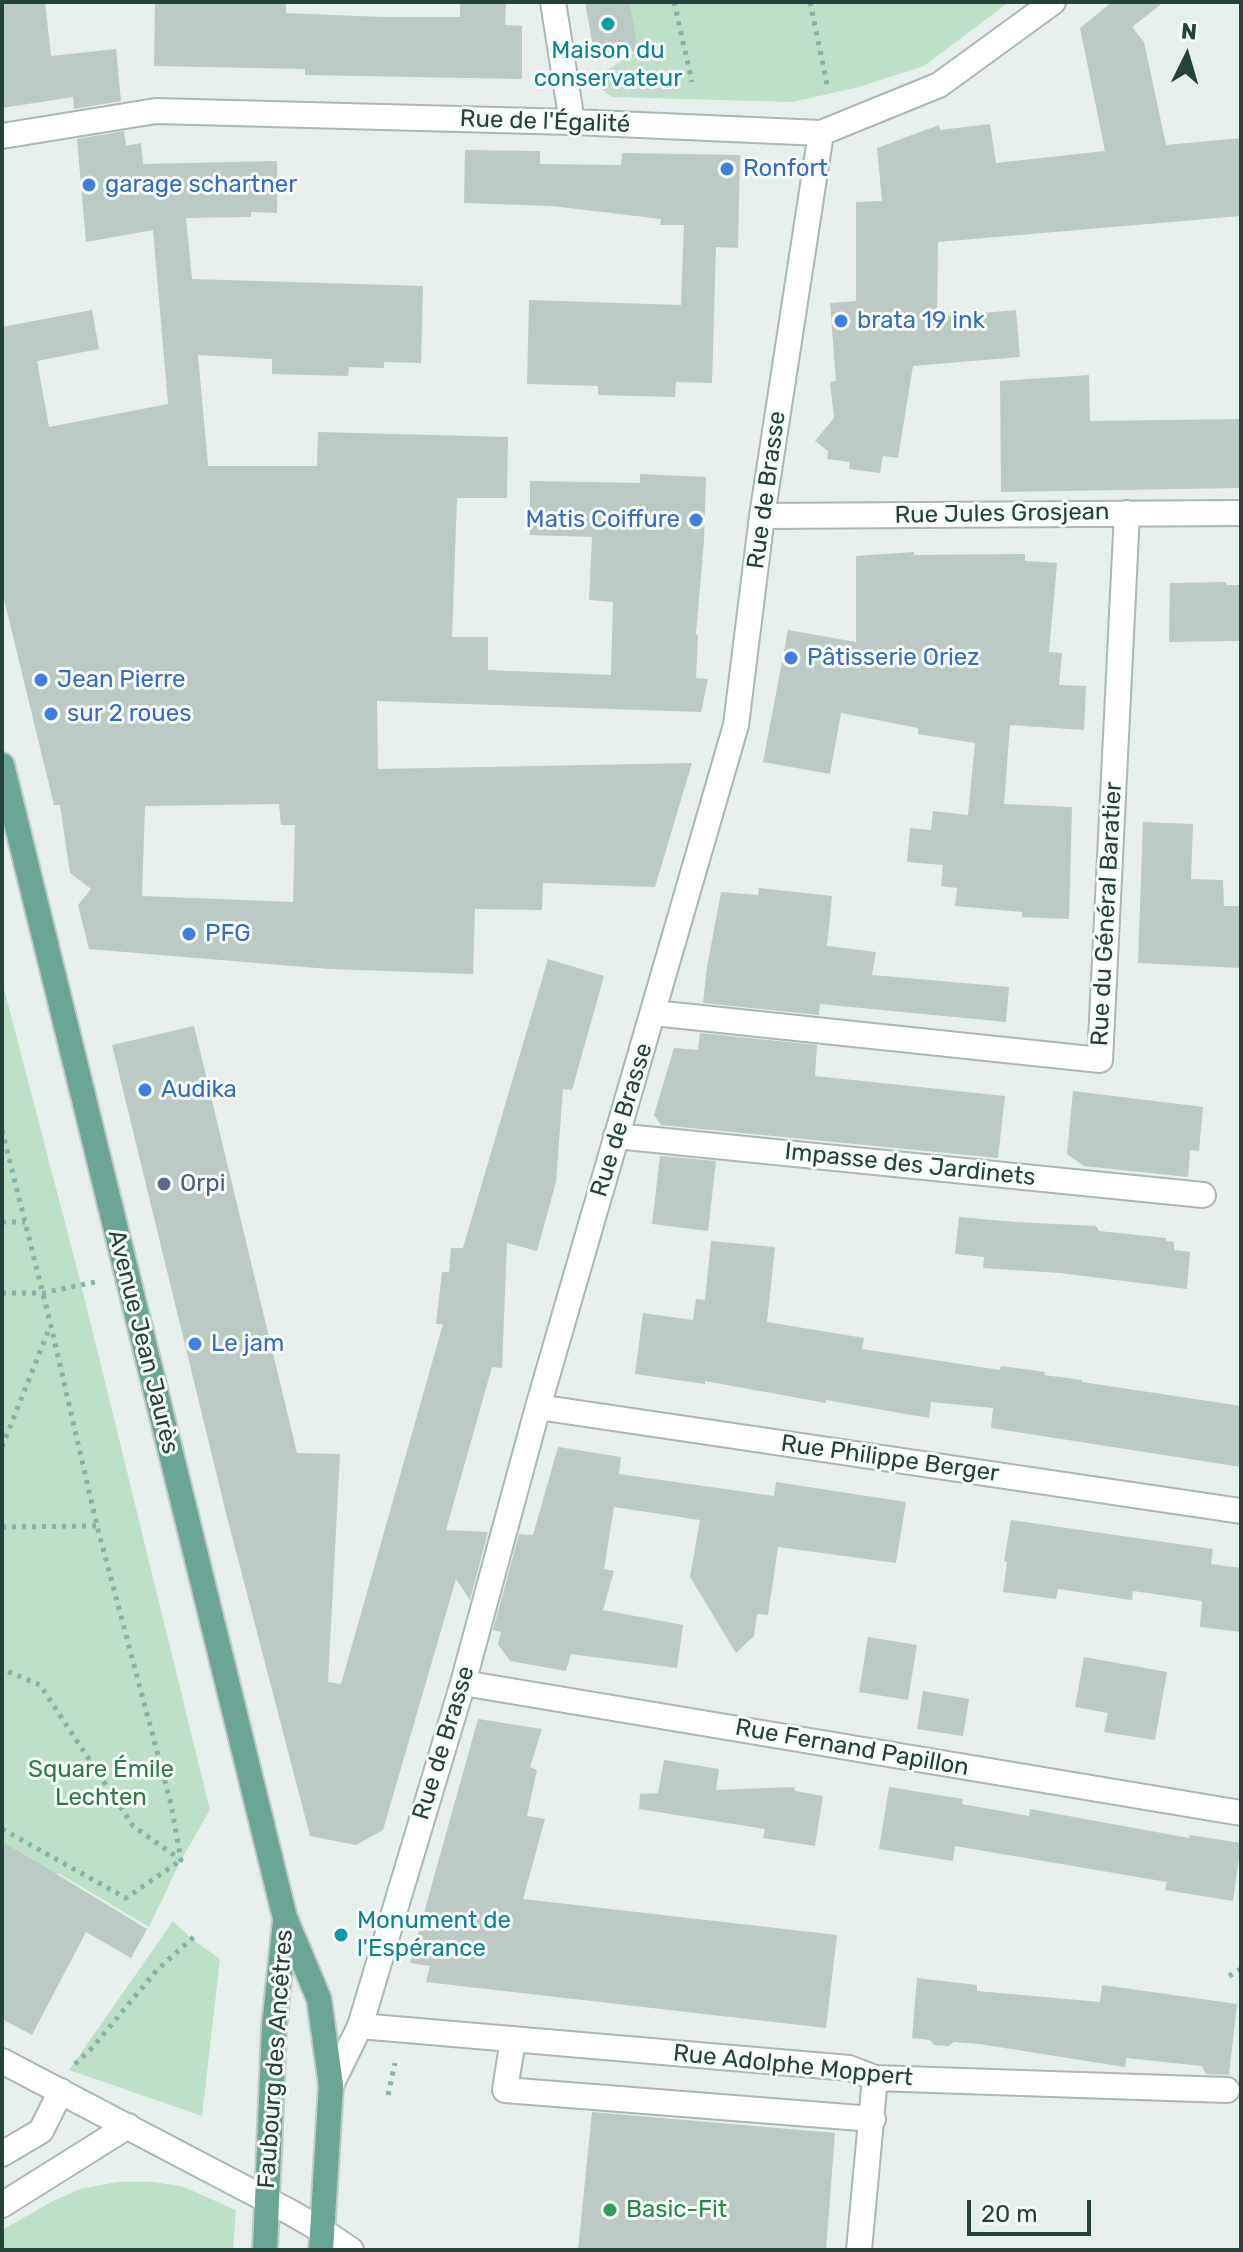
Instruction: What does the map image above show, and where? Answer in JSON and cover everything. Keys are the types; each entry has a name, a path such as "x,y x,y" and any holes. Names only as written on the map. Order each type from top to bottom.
{"main road":[{"name":"Avenue Jean Jaurès","path":"2,765 285,1918"},
{"name":"Faubourg des Ancêtres","path":"285,1918 319,1999 331,2085 322,2240"},
{"name":"Faubourg des Ancêtres","path":"265,2250 274,2027 285,1918"}],"street":[{"path":"553,2 572,122"},
{"name":"Rue de l'Égalité","path":"2,136 156,111 572,122 821,133 939,85 1053,2"},
{"name":"Rue de Brasse","path":"331,2085 360,2026 463,1683 538,1407 736,725 762,516 821,133"},
{"name":"Rue du Général Baratier","path":"654,1013 1100,1060 1127,513"},
{"name":"Rue Jules Grosjean","path":"762,516 1241,513"},
{"name":"Impasse des Jardinets","path":"616,1136 1203,1195"},
{"name":"Rue Philippe Berger","path":"538,1407 1241,1511"},
{"name":"Rue Fernand Papillon","path":"463,1683 1241,1813"},
{"name":"Rue Adolphe Moppert","path":"360,2026 849,2068 875,2078 1227,2090"},
{"path":"513,2039 505,2090 873,2119"},
{"path":"2,2061 267,2200 322,2240 351,2250"},
{"path":"859,2250 875,2078"},
{"path":"2,2154 41,2131 56,2088"},
{"path":"2,2205 128,2126"}],"path":[{"path":"674,2 692,82"},
{"path":"810,2 827,84"},
{"path":"2,1130 97,1526 171,1804 181,1860"},
{"path":"2,1222 25,1222"},
{"path":"2,1293 43,1293 127,1275"},
{"path":"2,1447 51,1326"},
{"path":"2,1527 97,1526"},
{"path":"2,1669 40,1685 133,1826 181,1860"},
{"path":"2,1829 126,1898 181,1860"},
{"path":"56,2088 157,1970 197,1934"},
{"path":"1229,1976 1241,1969"}],"green space":[{"path":"630,2 1009,2 924,66 859,87 793,102 611,97 591,80 638,51"},
{"name":"Square Émile Lechten","path":"2,981 81,1284 210,1810 181,1860 149,1927 2,1841"},
{"path":"173,1921 220,1959 202,2116 69,2070"},
{"path":"117,2182 154,2182 184,2187 236,2210 233,2250 2,2250 2,2230 80,2189"}],"building":[{"path":"2,2 45,2 51,56 116,49 121,101 74,109 73,97 2,108"},
{"path":"155,2 286,3 286,13 460,17 460,2 506,2 505,25 522,26 522,79 305,75 305,69 154,66"},
{"name":"Maison du conservateur","path":"585,2 630,2 638,51 595,58"},
{"path":"1112,2 1164,2 1132,27 1144,42 1166,145 1241,138 1241,216 938,242 937,317 1016,310 1020,357 913,366 898,458 883,456 880,473 849,469 850,462 827,459 828,451 815,441 834,418 830,382 836,381 830,303 856,301 856,202 882,201 877,148 939,125 940,130 990,124 996,163 1105,151 1080,28"},
{"path":"124,131 126,146 141,143 143,164 277,161 277,213 251,212 251,217 186,218 192,279 423,286 421,363 384,362 384,368 349,367 348,376 272,374 272,359 198,355 208,466 317,466 318,432 508,437 507,498 457,498 452,637 488,637 488,670 611,675 613,602 589,600 592,537 530,535 530,481 640,483 640,474 706,477 696,634 696,678 708,679 701,712 377,701 378,769 692,763 655,887 543,883 542,910 475,909 473,974 329,969 89,949 78,905 91,889 70,873 60,805 54,805 2,591 2,327 92,310 99,349 37,361 49,427 168,404 153,230 86,242 77,139","holes":["279,804 281,825 295,825 293,902 142,896 145,806"]},
{"path":"465,150 540,151 540,164 621,165 622,153 740,155 738,248 716,247 712,383 676,382 675,397 598,395 598,386 527,384 529,300 681,305 684,225 660,225 661,219 552,206 464,203"},
{"path":"1089,375 1090,421 1241,419 1241,488 1001,492 1000,381"},
{"path":"914,552 914,555 1025,554 1025,561 1057,563 1049,652 1062,653 1059,685 1086,686 1084,730 1010,725 1004,804 1072,807 1069,919 1022,917 1022,912 955,906 957,888 941,886 943,865 907,862 910,828 931,830 933,811 968,815 975,743 918,734 918,728 841,713 830,774 763,762 788,630 856,642 856,556"},
{"path":"1226,582 1226,585 1241,585 1241,641 1169,642 1170,583"},
{"path":"1143,822 1193,824 1191,879 1223,880 1224,906 1241,906 1241,968 1138,963"},
{"path":"759,888 832,896 827,946 876,952 872,975 1009,987 1006,1022 820,1004 819,1015 703,1003 721,892 758,895"},
{"path":"548,959 604,976 572,1090 563,1089 556,1182 537,1251 507,1243 502,1368 492,1367 446,1530 488,1532 470,1600 456,1579 383,1830 356,1845 310,1836 226,1513 112,1045 194,1026 297,1453 340,1454 328,1682 341,1684 443,1324 436,1324 442,1272 449,1272 451,1248 463,1248"},
{"path":"700,1033 817,1045 815,1076 1005,1096 998,1158 661,1125 654,1115 674,1048 698,1050"},
{"path":"1073,1091 1203,1107 1199,1151 1190,1150 1188,1177 1084,1166 1067,1154"},
{"path":"660,1156 716,1161 708,1231 652,1224"},
{"path":"959,1217 1096,1226 1099,1231 1166,1238 1166,1241 1174,1242 1174,1250 1190,1252 1187,1289 1060,1273 983,1268 984,1257 955,1254"},
{"path":"711,1241 775,1247 767,1322 864,1338 862,1349 1000,1370 1001,1366 1045,1372 1044,1375 1082,1382 1241,1406 1241,1467 991,1428 993,1408 931,1402 929,1418 705,1381 705,1384 635,1374 643,1313 693,1320 696,1299 705,1300"},
{"path":"558,1447 621,1457 619,1474 774,1496 776,1482 906,1502 896,1563 778,1547 768,1615 757,1614 754,1636 736,1653 690,1577 700,1520 614,1507 604,1569 614,1571 603,1610 683,1625 677,1668 571,1654 566,1671 510,1661 498,1644 501,1632 493,1630 519,1534 533,1535"},
{"path":"1011,1520 1213,1549 1211,1564 1241,1568 1241,1632 1200,1627 1202,1601 1133,1591 1132,1600 1058,1589 1056,1599 1003,1592 1007,1562 1004,1561"},
{"path":"868,1637 917,1645 908,1700 859,1692"},
{"path":"1084,1657 1167,1672 1155,1740 1104,1732 1108,1713 1075,1707"},
{"path":"923,1691 969,1699 963,1736 917,1729"},
{"path":"478,1719 542,1729 530,1767 537,1770 527,1816 545,1819 523,1899 837,1935 826,2028 426,1982 430,1966 410,1963"},
{"path":"664,1760 719,1769 716,1790 794,1787 795,1791 823,1796 815,1846 763,1838 765,1829 639,1809 640,1794 658,1793"},
{"path":"889,1787 963,1799 962,1804 1029,1816 1030,1809 1189,1838 1190,1835 1241,1843 1233,1901 1165,1890 1167,1882 955,1846 953,1861 879,1849"},
{"path":"2,1841 147,1929 131,1958 86,1932 32,2035 2,2019"},
{"path":"917,1978 977,1985 977,1991 1100,2002 1102,1985 1237,2004 1229,2075 1206,2074 1202,2066 1126,2058 1125,2067 979,2044 954,2042 949,2046 934,2045 930,2040 912,2038"},
{"path":"592,2112 835,2133 826,2250 578,2250"}],"place":[{"name":"Maison du conservateur","path":"608,24"},
{"name":"Ronfort","path":"727,169"},
{"name":"garage schartner","path":"89,185"},
{"name":"brata 19 ink","path":"841,321"},
{"name":"Matis Coiffure","path":"696,520"},
{"name":"Pâtisserie Oriez","path":"791,658"},
{"name":"Jean Pierre","path":"41,680"},
{"name":"sur 2 roues","path":"51,714"},
{"name":"PFG","path":"189,934"},
{"name":"Audika","path":"145,1090"},
{"name":"Orpi","path":"164,1184"},
{"name":"Le jam","path":"195,1344"},
{"name":"Monument de l'Espérance","path":"341,1935"},
{"name":"Basic-Fit","path":"610,2210"}]}
